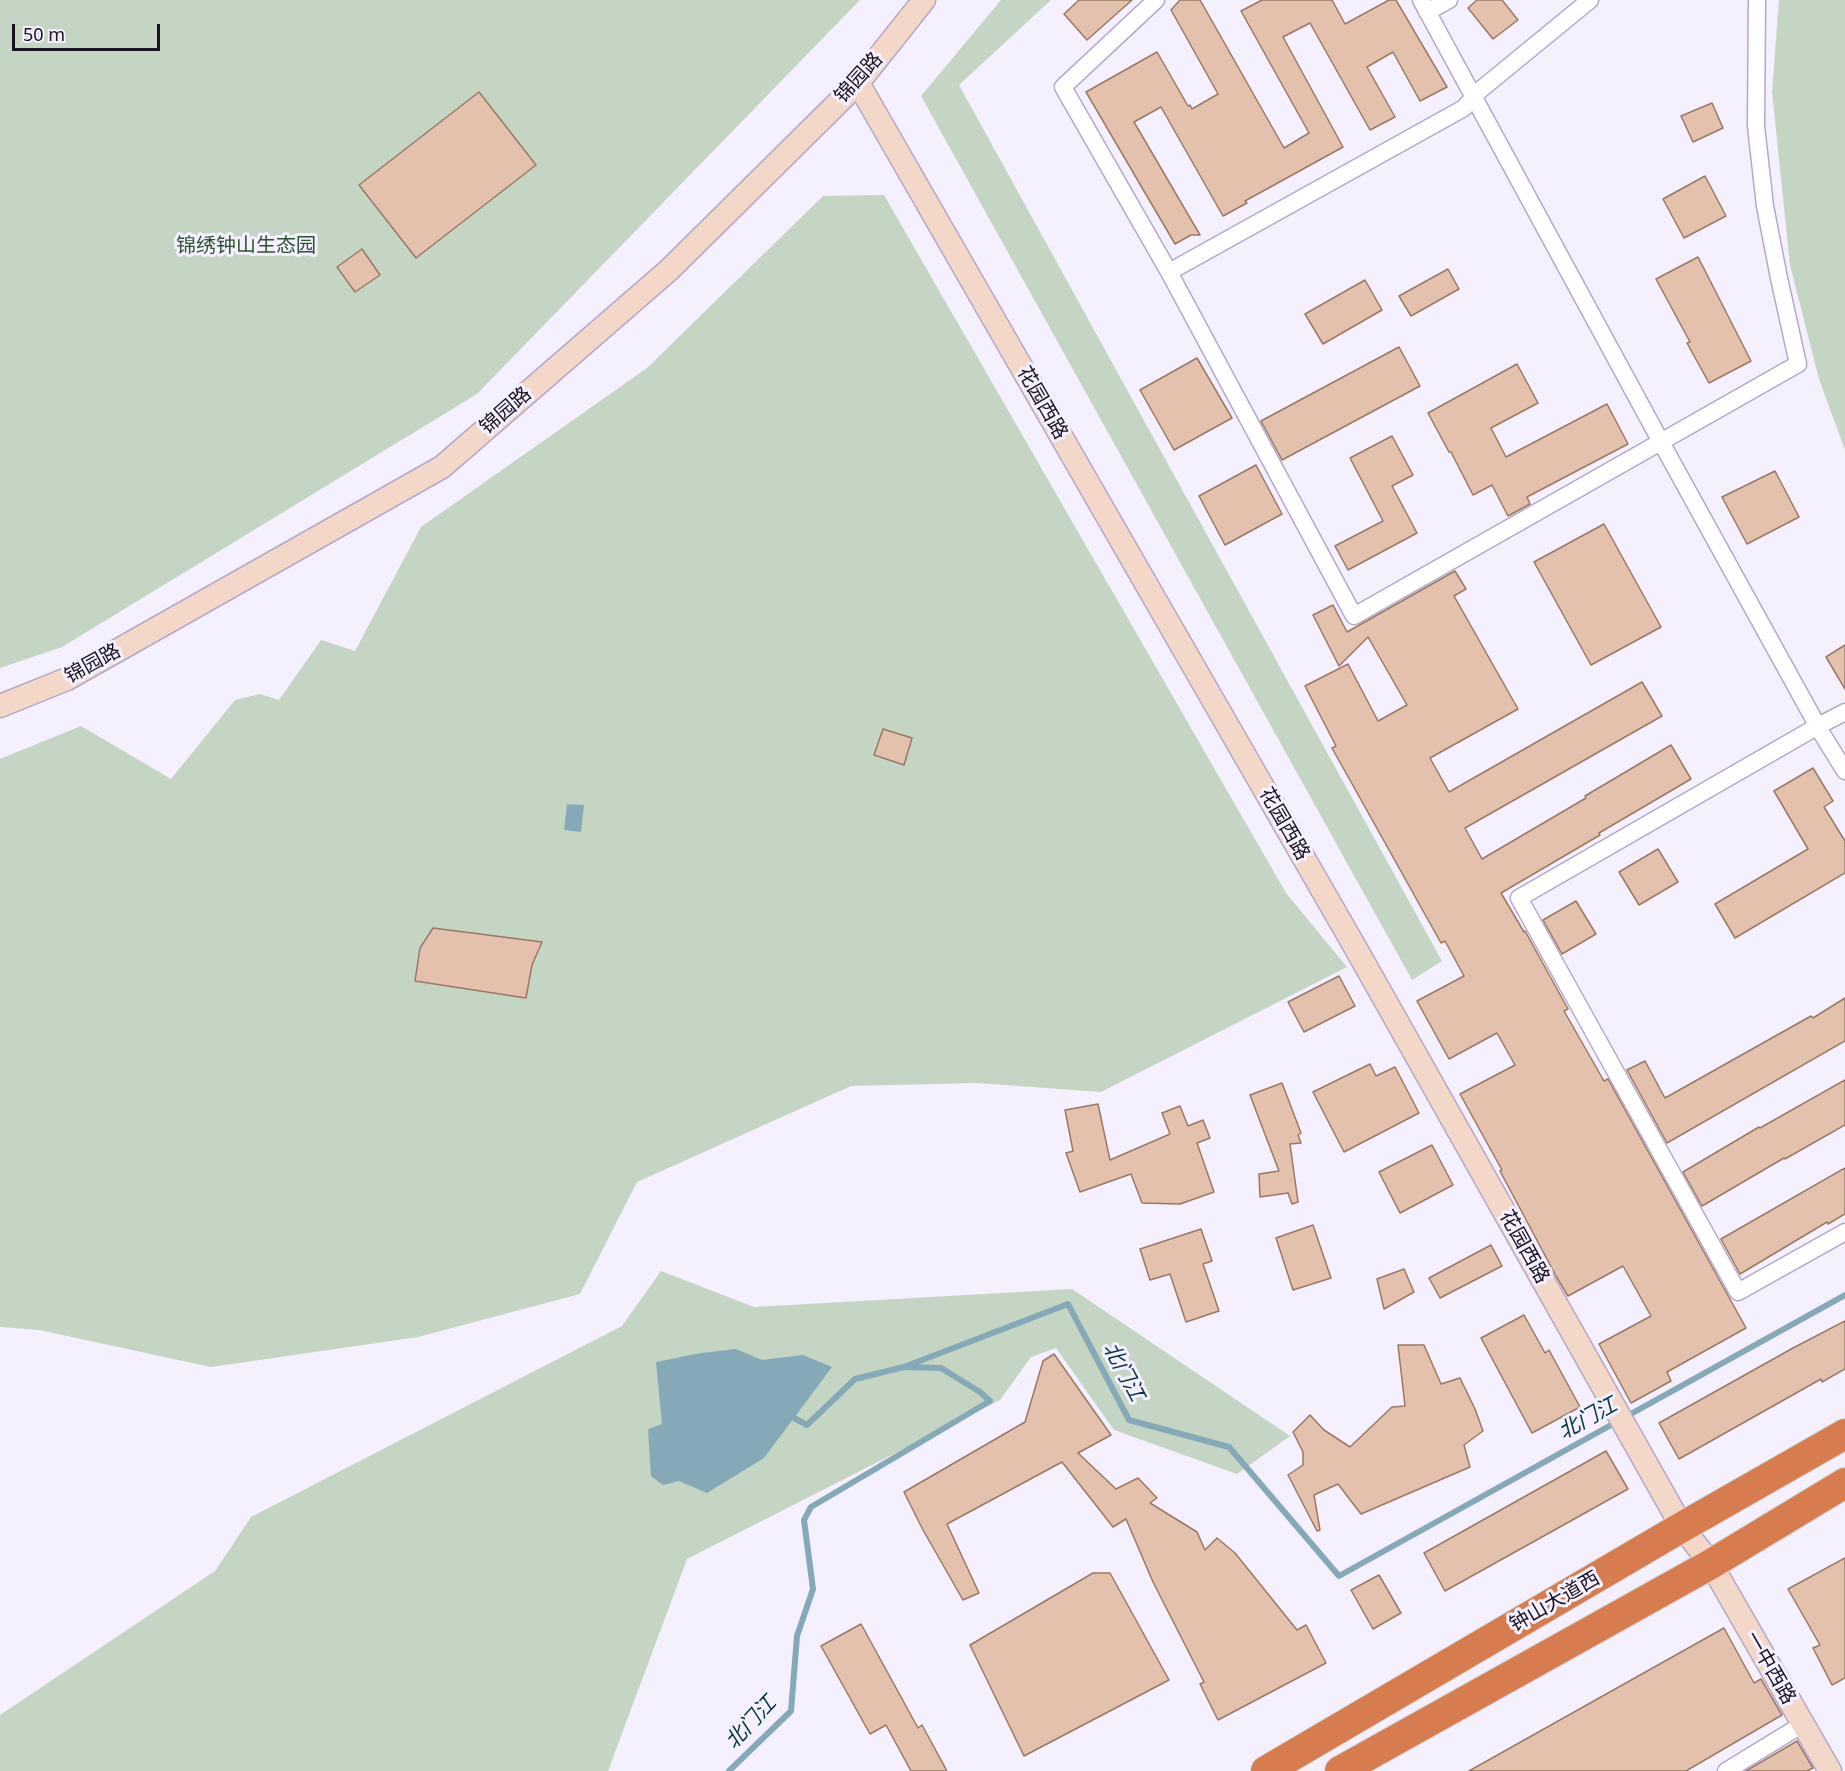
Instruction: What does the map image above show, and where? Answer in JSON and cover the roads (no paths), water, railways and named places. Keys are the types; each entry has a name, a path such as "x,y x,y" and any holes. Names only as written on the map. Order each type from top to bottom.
{"highway":[{"name":"钟山大道西","path":"1266,1771 1845,1434"},
{"path":"1340,1771 1711,1564 1845,1484"}],"street":[{"name":"锦园路","path":"0,706 67,679 442,467 669,270 858,83 924,0"},
{"path":"1156,0 1063,87 1169,272 1354,616 1798,364 1765,206 1756,126 1757,0"},
{"path":"1449,0 1424,6 1661,442 1845,771"},
{"path":"1169,272 1464,108 1590,0"},
{"name":"花园西路","path":"858,83 1355,947 1682,1527 1711,1564"},
{"path":"1845,712 1519,898 1738,1292 1845,1232"},
{"name":"一中西路","path":"1711,1564 1830,1771"},
{"path":"1726,1771 1803,1724"}],"water":[{"path":"567,804 584,805 581,832 564,830"},
{"path":"736,1349 762,1360 803,1355 832,1367 764,1458 707,1493 679,1481 663,1485 651,1476 648,1429 662,1424 656,1362"}],"waterway":[{"name":"北门江","path":"729,1771 791,1711 797,1636 813,1589 804,1520 811,1507 990,1401 980,1392 941,1368 904,1367 1068,1304 1129,1420 1229,1447 1339,1576 1845,1295"},
{"path":"794,1418 807,1425 855,1379 904,1367"}],"park label":[{"name":"锦绣钟山生态园","path":"246,246"}]}
